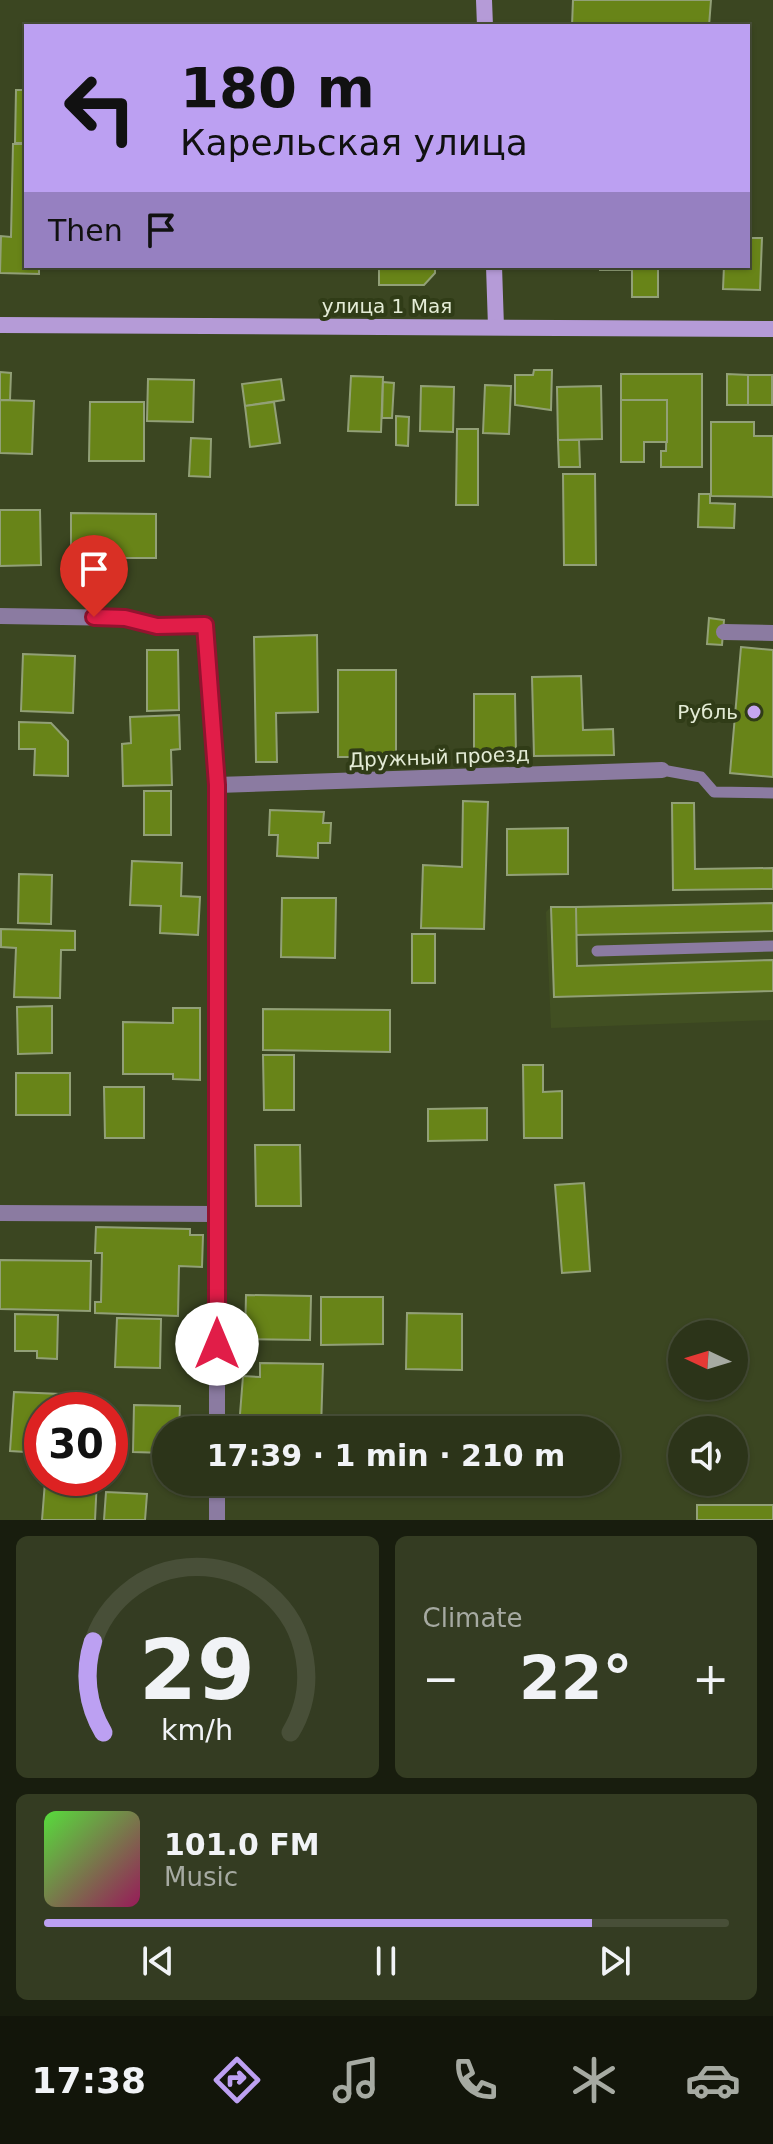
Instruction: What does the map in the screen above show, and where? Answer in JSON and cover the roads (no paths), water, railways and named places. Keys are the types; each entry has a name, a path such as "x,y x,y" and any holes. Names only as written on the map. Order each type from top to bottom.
{"main road":[{"path":"484,0 485,24"},
{"path":"494,268 496,327"},
{"name":"улица 1 Мая","path":"0,325 773,329"}],"street":[{"path":"0,616 125,618 157,626 205,625 217,785 217,1416"},
{"path":"724,632 773,633"},
{"name":"Дружный проезд","path":"217,785 662,770"},
{"path":"0,1213 216,1214"},
{"path":"217,1496 217,1520"}],"lane":[{"path":"662,770 701,777 714,792 773,793"},
{"path":"597,951 773,946"}],"place":[{"name":"Рубль","path":"754,712"}]}
